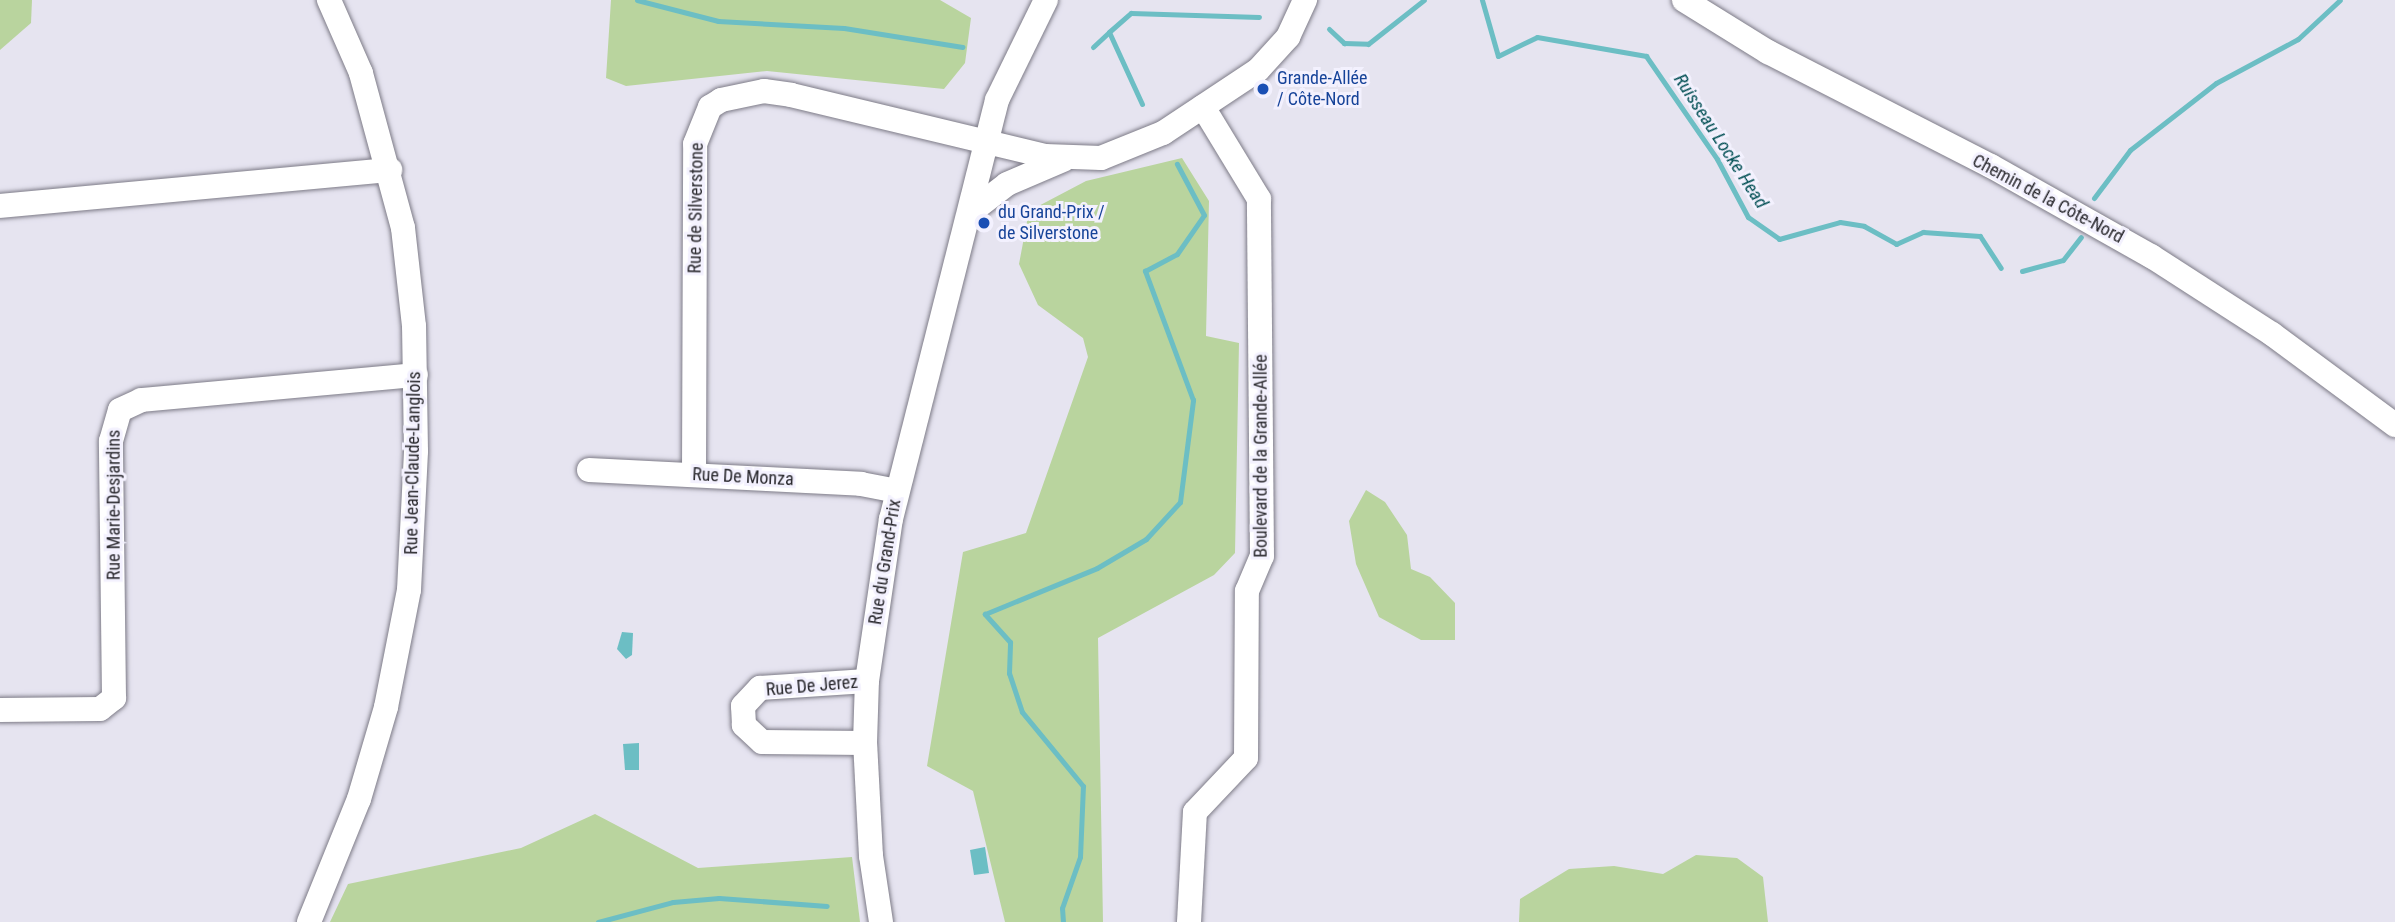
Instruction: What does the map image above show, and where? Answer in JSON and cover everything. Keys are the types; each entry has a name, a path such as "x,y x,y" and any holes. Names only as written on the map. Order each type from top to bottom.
{"street":[{"name":"Rue Jean-Claude-Langlois","path":"309,922 359,799 400,645 414,537 416,375 409,274 390,170 361,73 329,0"},
{"name":"Rue du Grand-Prix","path":"881,922 871,856 864,743 867,681 897,491 972,211 1002,86 1046,0"},
{"path":"972,211 1007,184 1063,160 1114,155 1203,107 1275,54 1305,0"},
{"name":"Chemin de la Côte-Nord","path":"1684,0 1768,52 1991,166 2151,256 2272,334 2395,425"},
{"name":"Rue de Silverstone","path":"694,474 695,144 710,107 721,100 764,91 791,95 989,144"},
{"name":"Boulevard de la Grande-Allée","path":"1189,922 1195,812 1246,758 1247,591 1262,556 1259,199 1203,107"},
{"path":"989,144 1063,160"},
{"path":"0,206 390,170"},
{"name":"Rue Marie-Desjardins","path":"0,710 100,709 114,698 111,441 120,410 141,400 416,375"},
{"name":"Rue De Monza","path":"589,470 861,484 897,491"},
{"name":"Rue De Jerez","path":"864,743 762,743 744,725 743,706 760,688 867,681"}],"green space":[{"path":"0,0 32,0 31,23 0,50"},
{"path":"611,0 940,0 971,18 965,63 944,89 767,71 626,86 606,78"},
{"path":"1182,158 1209,201 1206,336 1239,343 1235,553 1214,575 1098,638 1103,922 1005,922 973,791 927,766 963,552 1026,533 1088,357 1083,338 1038,305 1019,264 1029,211 1086,181"},
{"path":"1366,490 1385,502 1407,535 1411,569 1430,577 1455,603 1455,640 1421,640 1379,617 1356,564 1349,521"},
{"path":"595,814 698,868 852,857 860,922 330,922 348,884 521,848"},
{"path":"1696,855 1737,858 1763,877 1768,922 1519,922 1520,899 1569,869 1614,866 1663,874"}],"water":[{"path":"622,632 633,633 632,655 626,659 617,649"},
{"path":"639,743 639,770 625,770 623,744"},
{"path":"985,847 989,873 974,875 970,850"}],"waterway":[{"path":"637,0 718,21 844,28 962,47"},
{"name":"Ruisseau Locke Head","path":"1329,29 1344,43 1368,44 1424,0"},
{"name":"Ruisseau Locke Head","path":"1482,0 1498,56 1537,37 1646,56 1717,159 1748,217 1779,239 1840,222 1864,226 1896,244 1923,232 1980,236 2001,268"},
{"name":"Ruisseau Locke Head","path":"2094,198 2130,150 2216,83 2298,39 2340,0"},
{"name":"Ruisseau Locke Head","path":"1142,104 1109,32 1131,13 1259,17"},
{"path":"1093,47 1109,32"},
{"name":"Ruisseau Locke Head","path":"1063,922 1062,908 1080,857 1083,786 1022,712 1009,673 1010,642 985,614 1097,568 1146,539 1180,502 1193,400 1145,271 1177,254 1204,215 1177,164"},
{"name":"Ruisseau Locke Head","path":"2022,271 2063,260 2081,237"},
{"path":"598,922 673,902 719,898 827,906"}],"place":[{"name":"Grande-Allée / Côte-Nord","path":"1263,89"},
{"name":"du Grand-Prix / de Silverstone","path":"984,223"}]}
